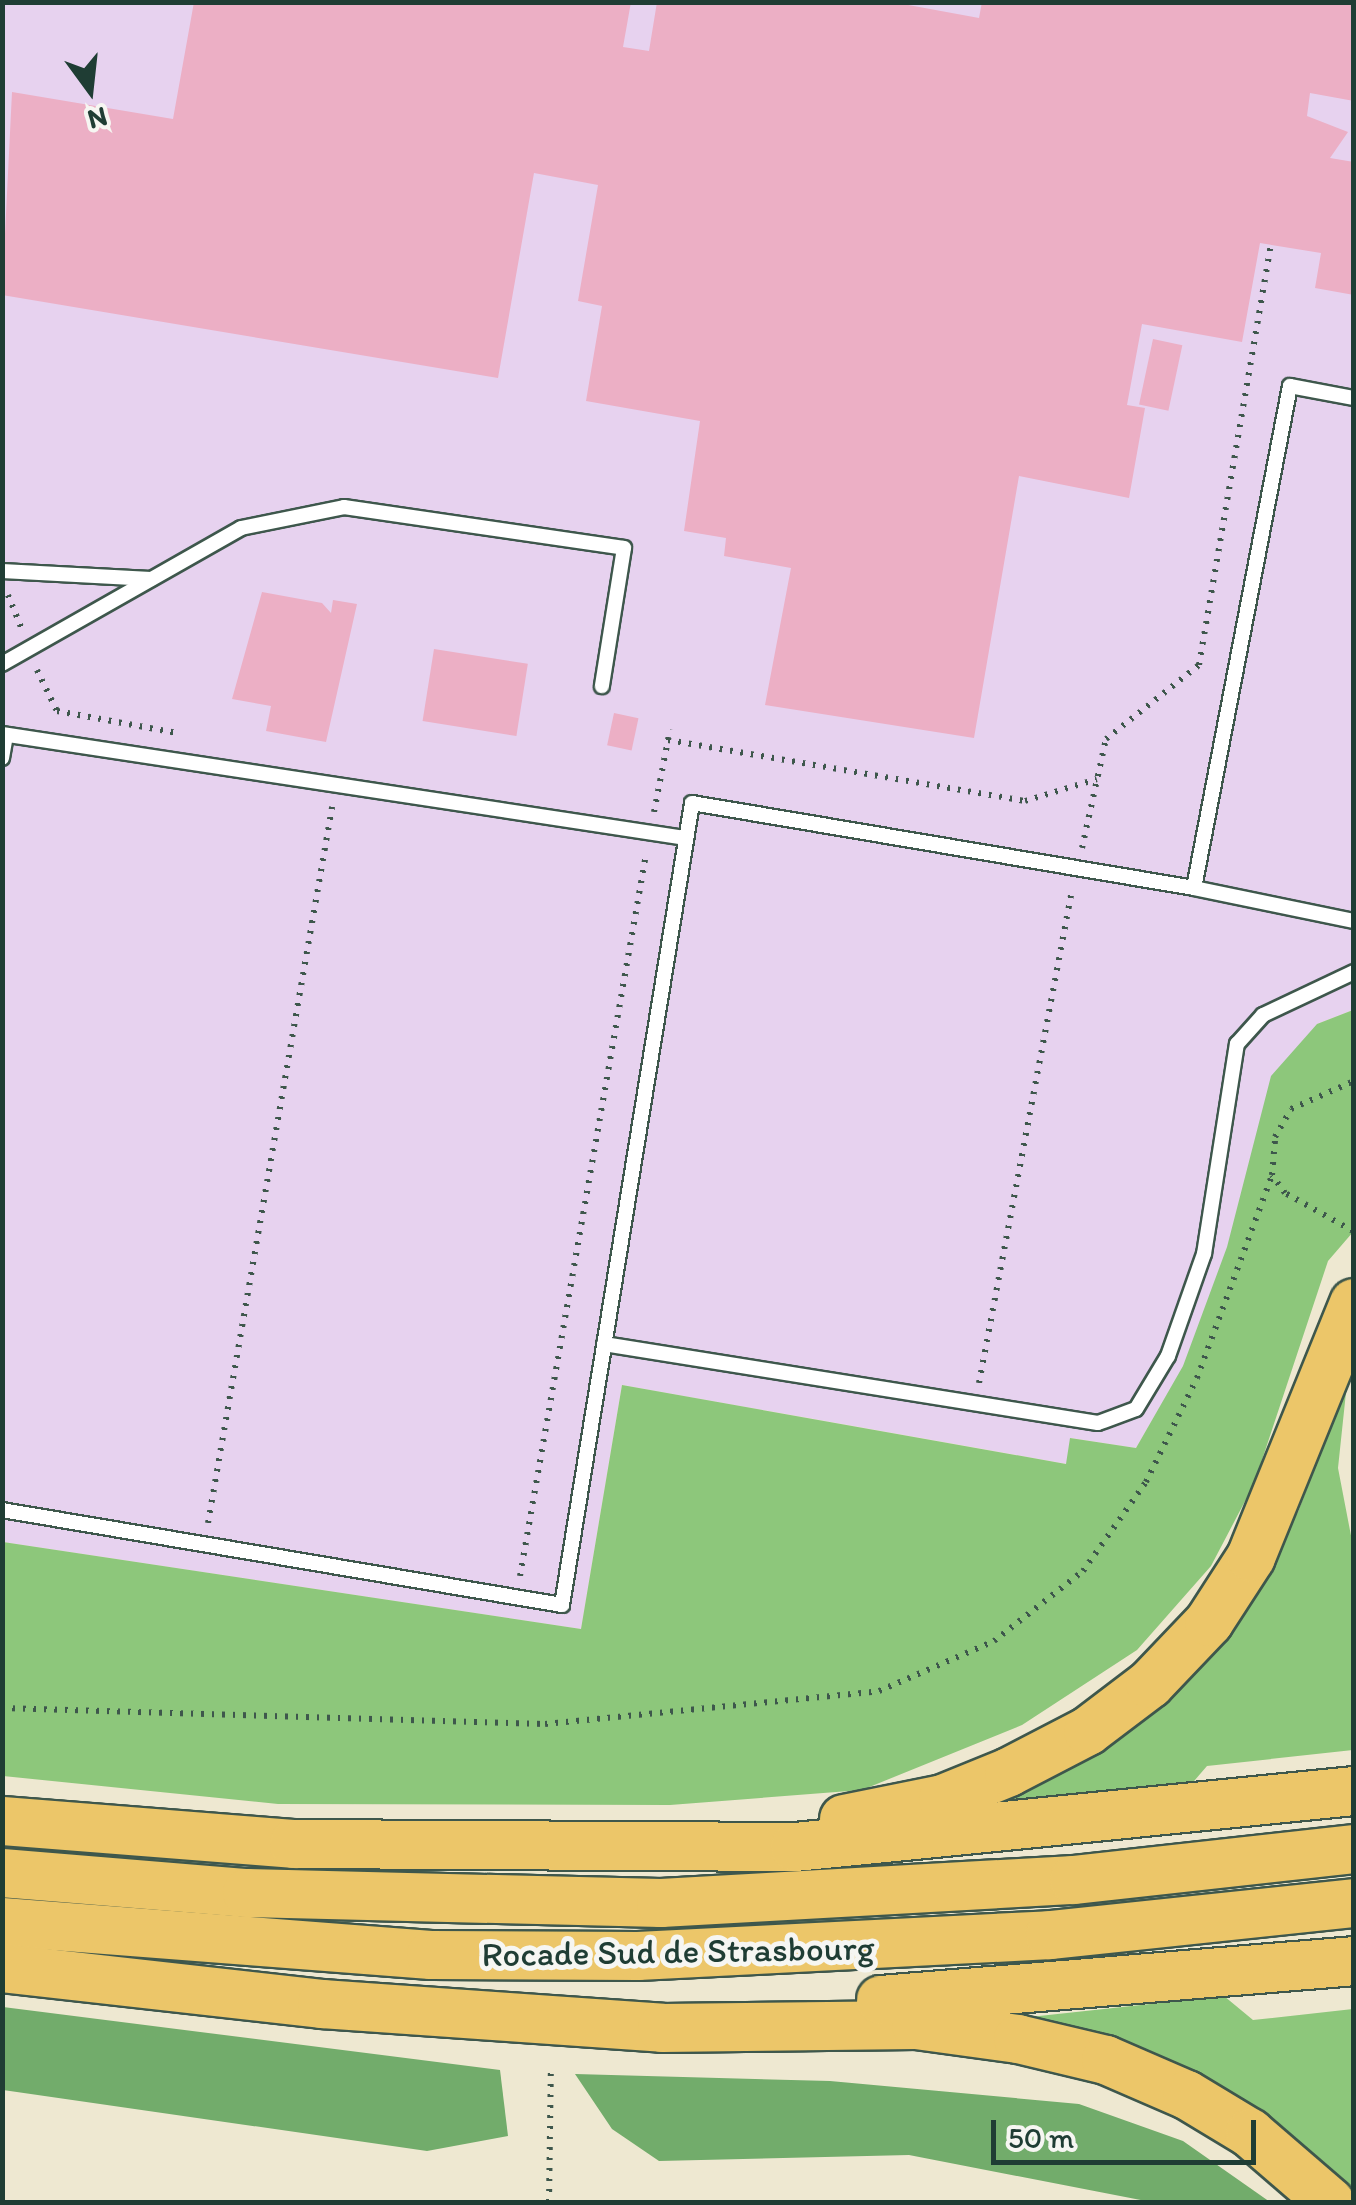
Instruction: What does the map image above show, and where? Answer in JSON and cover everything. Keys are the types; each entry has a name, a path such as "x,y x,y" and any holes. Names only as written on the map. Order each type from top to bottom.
{"highway":[{"path":"634,1849 942,1799 1088,1731 1150,1684 1209,1622 1251,1557 1354,1303"},
{"path":"2,1821 294,1844 634,1849 947,1838 1354,1791"},
{"name":"Rocade Sud de Strasbourg","path":"2,1873 266,1894 661,1903 1074,1880 1354,1849"},
{"name":"Rocade Sud de Strasbourg","path":"2,1922 318,1948 638,1956 1050,1936 1354,1903"},
{"path":"322,2004 914,1998 1354,1961"},
{"path":"2,1968 322,2004 662,2028 916,2026 1018,2039 1106,2060 1187,2095 1250,2133 1330,2202"}],"lane":[{"path":"1194,888 1290,386 1354,398"},
{"path":"2,664 241,528 344,507 624,548 602,686"},
{"path":"2,571 152,579"},
{"path":"2,758 4,734 686,838"},
{"path":"2,1510 562,1604 692,803 1194,888 1354,921"},
{"path":"604,1344 1098,1422 1136,1410 1168,1356 1204,1254 1236,1044 1263,1015 1354,972"}],"path":[{"path":"971,1402 1106,739 1199,665 1270,244"},
{"path":"2,580 57,711 188,734"},
{"path":"516,1597 670,730"},
{"path":"668,740 1025,801 1097,779"},
{"path":"205,1544 336,784"},
{"path":"645,804 656,799"},
{"path":"2,1708 544,1724 879,1690 994,1641 1083,1571 1146,1482 1197,1378 1272,1175 1275,1137 1291,1109 1354,1081"},
{"path":"1272,1175 1284,1192 1352,1231"},
{"path":"549,2202 551,2066"}],"shaded area":[{"path":"2,3 1353,3 1353,1010 1317,1024 1192,1352 1136,1448 1071,1438 1067,1464 622,1385 581,1629 3,1542"}],"green space":[{"path":"1353,1010 1353,1232 1328,1261 1254,1484 1211,1566 1137,1650 1022,1725 862,1790 670,1805 278,1804 3,1776 3,1542 581,1629 622,1385 1066,1464 1070,1438 1136,1448 1183,1366 1227,1247 1271,1076 1317,1024"},
{"path":"1347,1383 1338,1468 1353,1546 1353,1750 1207,1766 1182,1795 961,1819 1096,1753 1254,1587 1298,1512"},
{"path":"1224,1996 1253,2020 1353,2009 1353,2193 1259,2109 1213,2084 1011,2019"},
{"path":"3,2007 500,2070 508,2136 427,2151 3,2090"},
{"path":"575,2074 830,2081 1079,2104 1183,2141 1270,2202 1151,2202 909,2155 659,2161 612,2129"}],"building":[{"path":"194,2 631,2 623,47 649,51 657,2 892,2 979,18 982,2 1354,2 1354,101 1310,93 1307,116 1348,132 1330,158 1354,162 1354,295 1315,288 1321,253 1260,243 1242,342 1142,324 1127,405 1145,408 1129,498 1019,476 974,738 765,705 791,568 724,556 726,538 684,531 700,421 586,401 602,306 578,301 598,185 534,173 498,378 2,295 12,92 173,119"},
{"path":"1153,339 1182,345 1168,411 1139,405"},
{"path":"262,592 322,603 331,613 333,600 357,604 326,742 266,731 271,706 232,699"},
{"path":"434,649 528,664 516,736 423,721"},
{"path":"614,713 638,718 632,750 607,745"}]}
